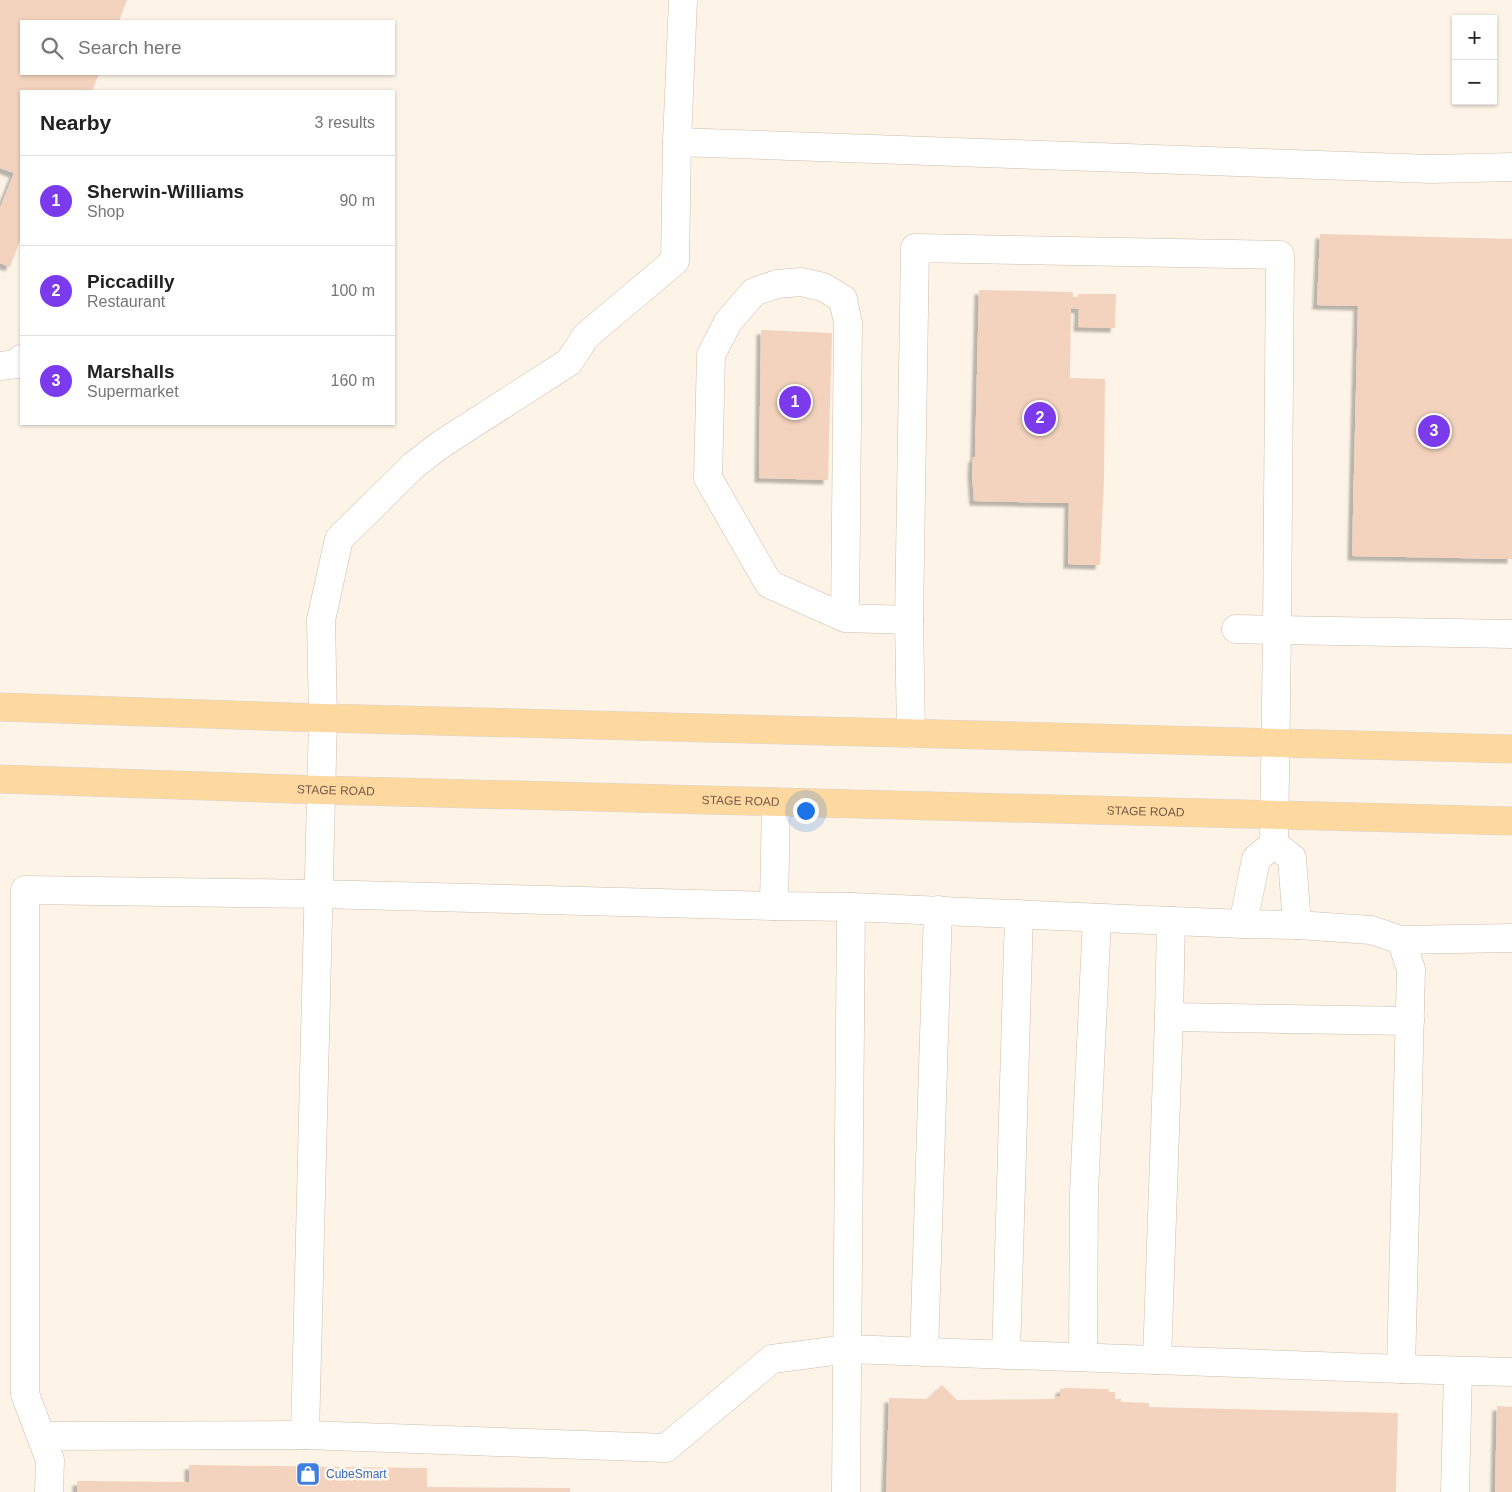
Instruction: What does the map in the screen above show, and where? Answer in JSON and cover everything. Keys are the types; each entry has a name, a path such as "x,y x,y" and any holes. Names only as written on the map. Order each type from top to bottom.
{"main road":[{"path":"0,707 323,718 1512,749"},
{"name":"STAGE ROAD","path":"0,779 321,790 1512,821"}],"lane":[{"path":"306,1435 323,718 321,620 339,539 420,461 569,362 586,336 675,261 677,142 683,0"},
{"path":"677,142 1432,169 1512,166"},
{"path":"911,734 909,620 915,248 1280,255 1274,844 1256,860 1243,924"},
{"path":"845,618 848,323 843,299 823,287 801,282 777,284 754,292 728,322 711,354 708,478 770,584 845,618 909,620"},
{"path":"0,366 17,364 20,360"},
{"path":"1236,629 1512,634"},
{"path":"774,906 776,802"},
{"path":"1274,844 1292,858 1297,926"},
{"path":"49,1492 50,1460 25,1394 25,890 318,894 774,906 850,906 1371,930 1401,940 1512,938"},
{"path":"846,1492 850,906"},
{"path":"924,1352 938,910"},
{"path":"1006,1355 1019,914"},
{"path":"1083,1357 1084,1192 1097,918"},
{"path":"1157,1360 1171,921"},
{"path":"1401,940 1412,970 1401,1369"},
{"path":"1169,1017 1410,1021"},
{"path":"42,1436 306,1435 666,1448 772,1359 848,1349 1512,1372"},
{"path":"1455,1492 1458,1370"}],"building":[{"path":"0,0 127,0 119,20 20,20 20,75 99,75 92,90 20,90 20,241 10,267 0,263 0,208 14,173 0,168"},
{"path":"1320,234 1512,239 1512,559 1352,556 1358,306 1317,305"},
{"path":"979,290 1073,292 1073,297 1078,297 1078,294 1116,294 1115,328 1078,327 1079,309 1071,308 1070,378 1105,379 1104,480 1100,565 1068,564 1069,503 974,501 972,473 973,457 975,457"},
{"path":"761,330 832,333 828,480 759,478"},
{"path":"942,1385 957,1400 1055,1399 1055,1396 1060,1396 1060,1389 1065,1388 1109,1389 1109,1392 1115,1392 1115,1399 1121,1399 1121,1402 1149,1403 1149,1407 1398,1413 1396,1492 886,1492 889,1398 928,1399"},
{"path":"1497,1406 1512,1407 1512,1492 1495,1492"},
{"name":"CubeSmart","path":"189,1465 427,1468 427,1487 570,1488 570,1492 77,1492 77,1481 189,1482"}],"place":[{"name":"Sherwin-Williams","path":"795,402"},
{"name":"Piccadilly","path":"1040,418"},
{"name":"Marshalls","path":"1434,431"},
{"name":"CubeSmart","path":"308,1474"}]}
